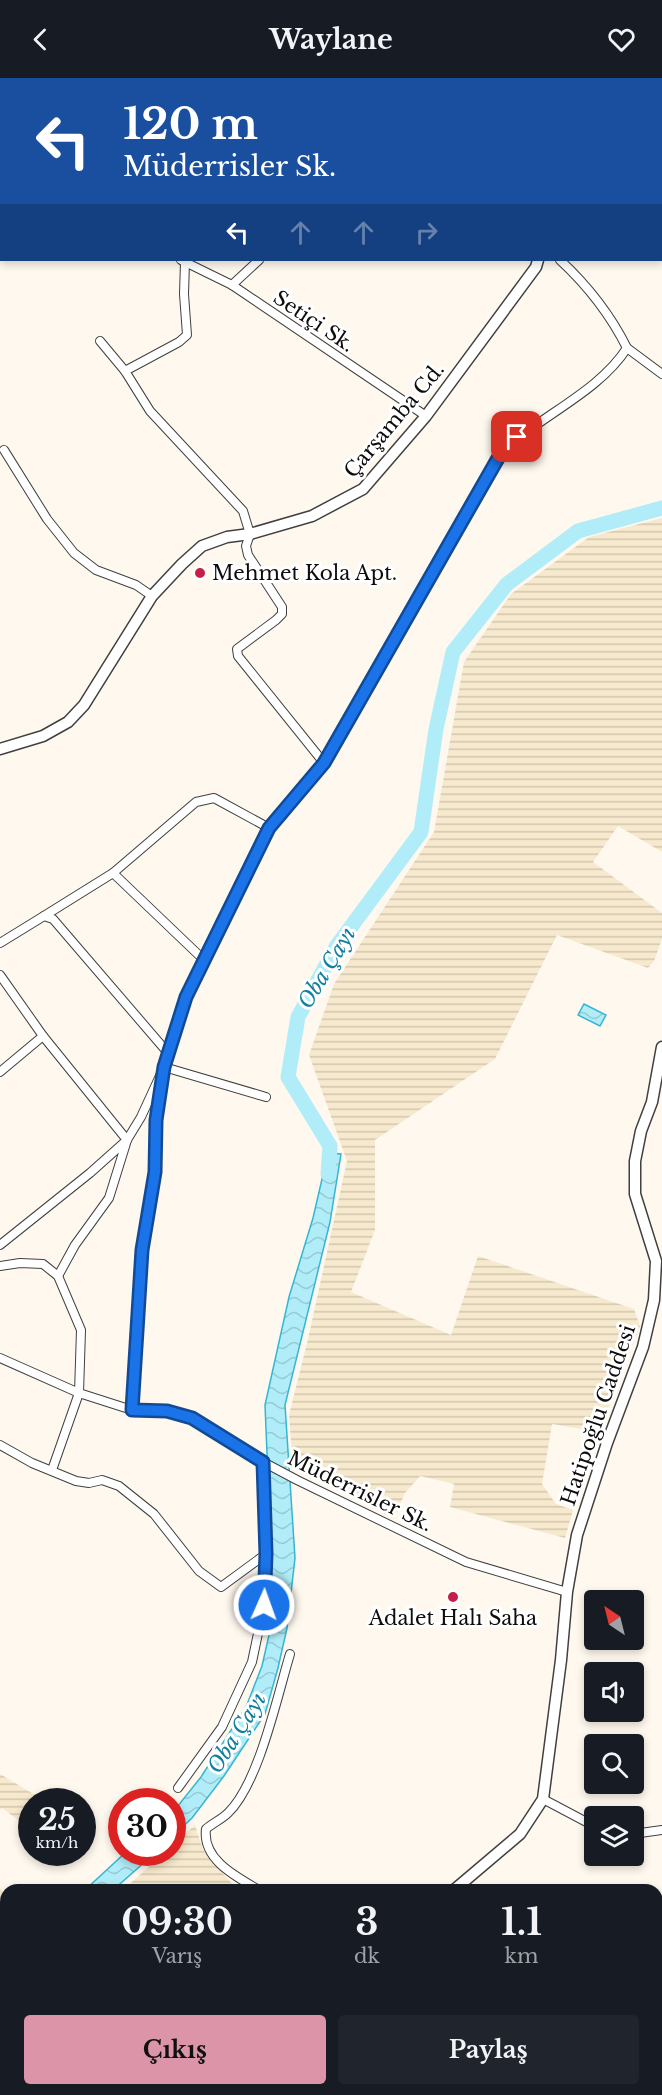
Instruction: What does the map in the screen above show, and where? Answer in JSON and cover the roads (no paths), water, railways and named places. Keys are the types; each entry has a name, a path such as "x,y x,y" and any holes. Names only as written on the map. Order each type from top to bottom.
{"street":[{"path":"125,371 179,342 187,335 183,261"},
{"name":"Setiçi Sk.","path":"183,261 232,285 426,416"},
{"path":"232,285 258,261"},
{"name":"Çarşamba Cd.","path":"0,749 43,736 68,722 84,705 152,596 202,546 227,537 250,534 312,516 363,489 426,416 536,267 538,261"},
{"path":"561,261 581,280 614,322 627,348 662,374"},
{"path":"99,341 125,371 150,411 243,512 250,534 246,546 248,555 282,607 282,614 237,649 237,656 324,763"},
{"path":"132,1410 142,1250 155,1172 156,1120 164,1067 186,997 269,828 324,763 501,453 517,437 595,382 619,361 627,348"},
{"path":"4,450 47,519 74,553 96,570 136,585 152,596"},
{"path":"0,943 113,873 196,802 205,798 214,798 269,828"},
{"path":"113,873 204,960"},
{"path":"44,916 53,919 168,1053"},
{"path":"0,975 43,1036 127,1140"},
{"path":"0,1072 43,1036"},
{"name":"Hatipoğlu Caddesi","path":"543,1799 561,1660 567,1592 577,1535 607,1443 643,1347 654,1300 656,1261 635,1194 635,1161 641,1131 652,1102 662,1047"},
{"path":"58,1276 75,1245 109,1198 127,1140 141,1117 164,1067"},
{"path":"164,1067 266,1097"},
{"path":"0,1245 90,1173 127,1140"},
{"path":"0,1266 20,1263 43,1264 58,1276 81,1330 79,1393 52,1470"},
{"name":"Müderrisler Sk.","path":"0,1358 79,1393 132,1410 167,1411 192,1418 297,1480 466,1562 567,1592"},
{"path":"0,1445 76,1481 89,1483 102,1480 119,1486 154,1514 199,1571 221,1587 266,1554"},
{"path":"178,1788 222,1727 252,1662 264,1605 266,1554 263,1462"},
{"path":"249,1884 229,1872 212,1854 205,1839 206,1829 228,1813 246,1788 263,1745 290,1654"},
{"path":"461,1884 520,1833 543,1799 584,1821"},
{"path":"644,1832 662,1830"}],"water":[{"path":"584,1004 606,1015 600,1026 578,1015"},
{"path":"328,1153 341,1154 330,1222 285,1405 295,1558 287,1628 278,1668 265,1714 224,1776 186,1824 186,1796 201,1777 246,1707 262,1666 269,1635 272,1611 271,1549 265,1405 289,1297 313,1218"},
{"path":"111,1866 140,1866 120,1884 91,1884"}],"waterway":[{"name":"Oba Çayı","path":"328,1174 330,1146 288,1077 298,1017 336,947 421,832 436,729 453,652 507,584 578,531 662,508"}],"place":[{"name":"Mehmet Kola Apt.","path":"200,573"},
{"name":"Adalet Halı Saha","path":"453,1597"}]}
